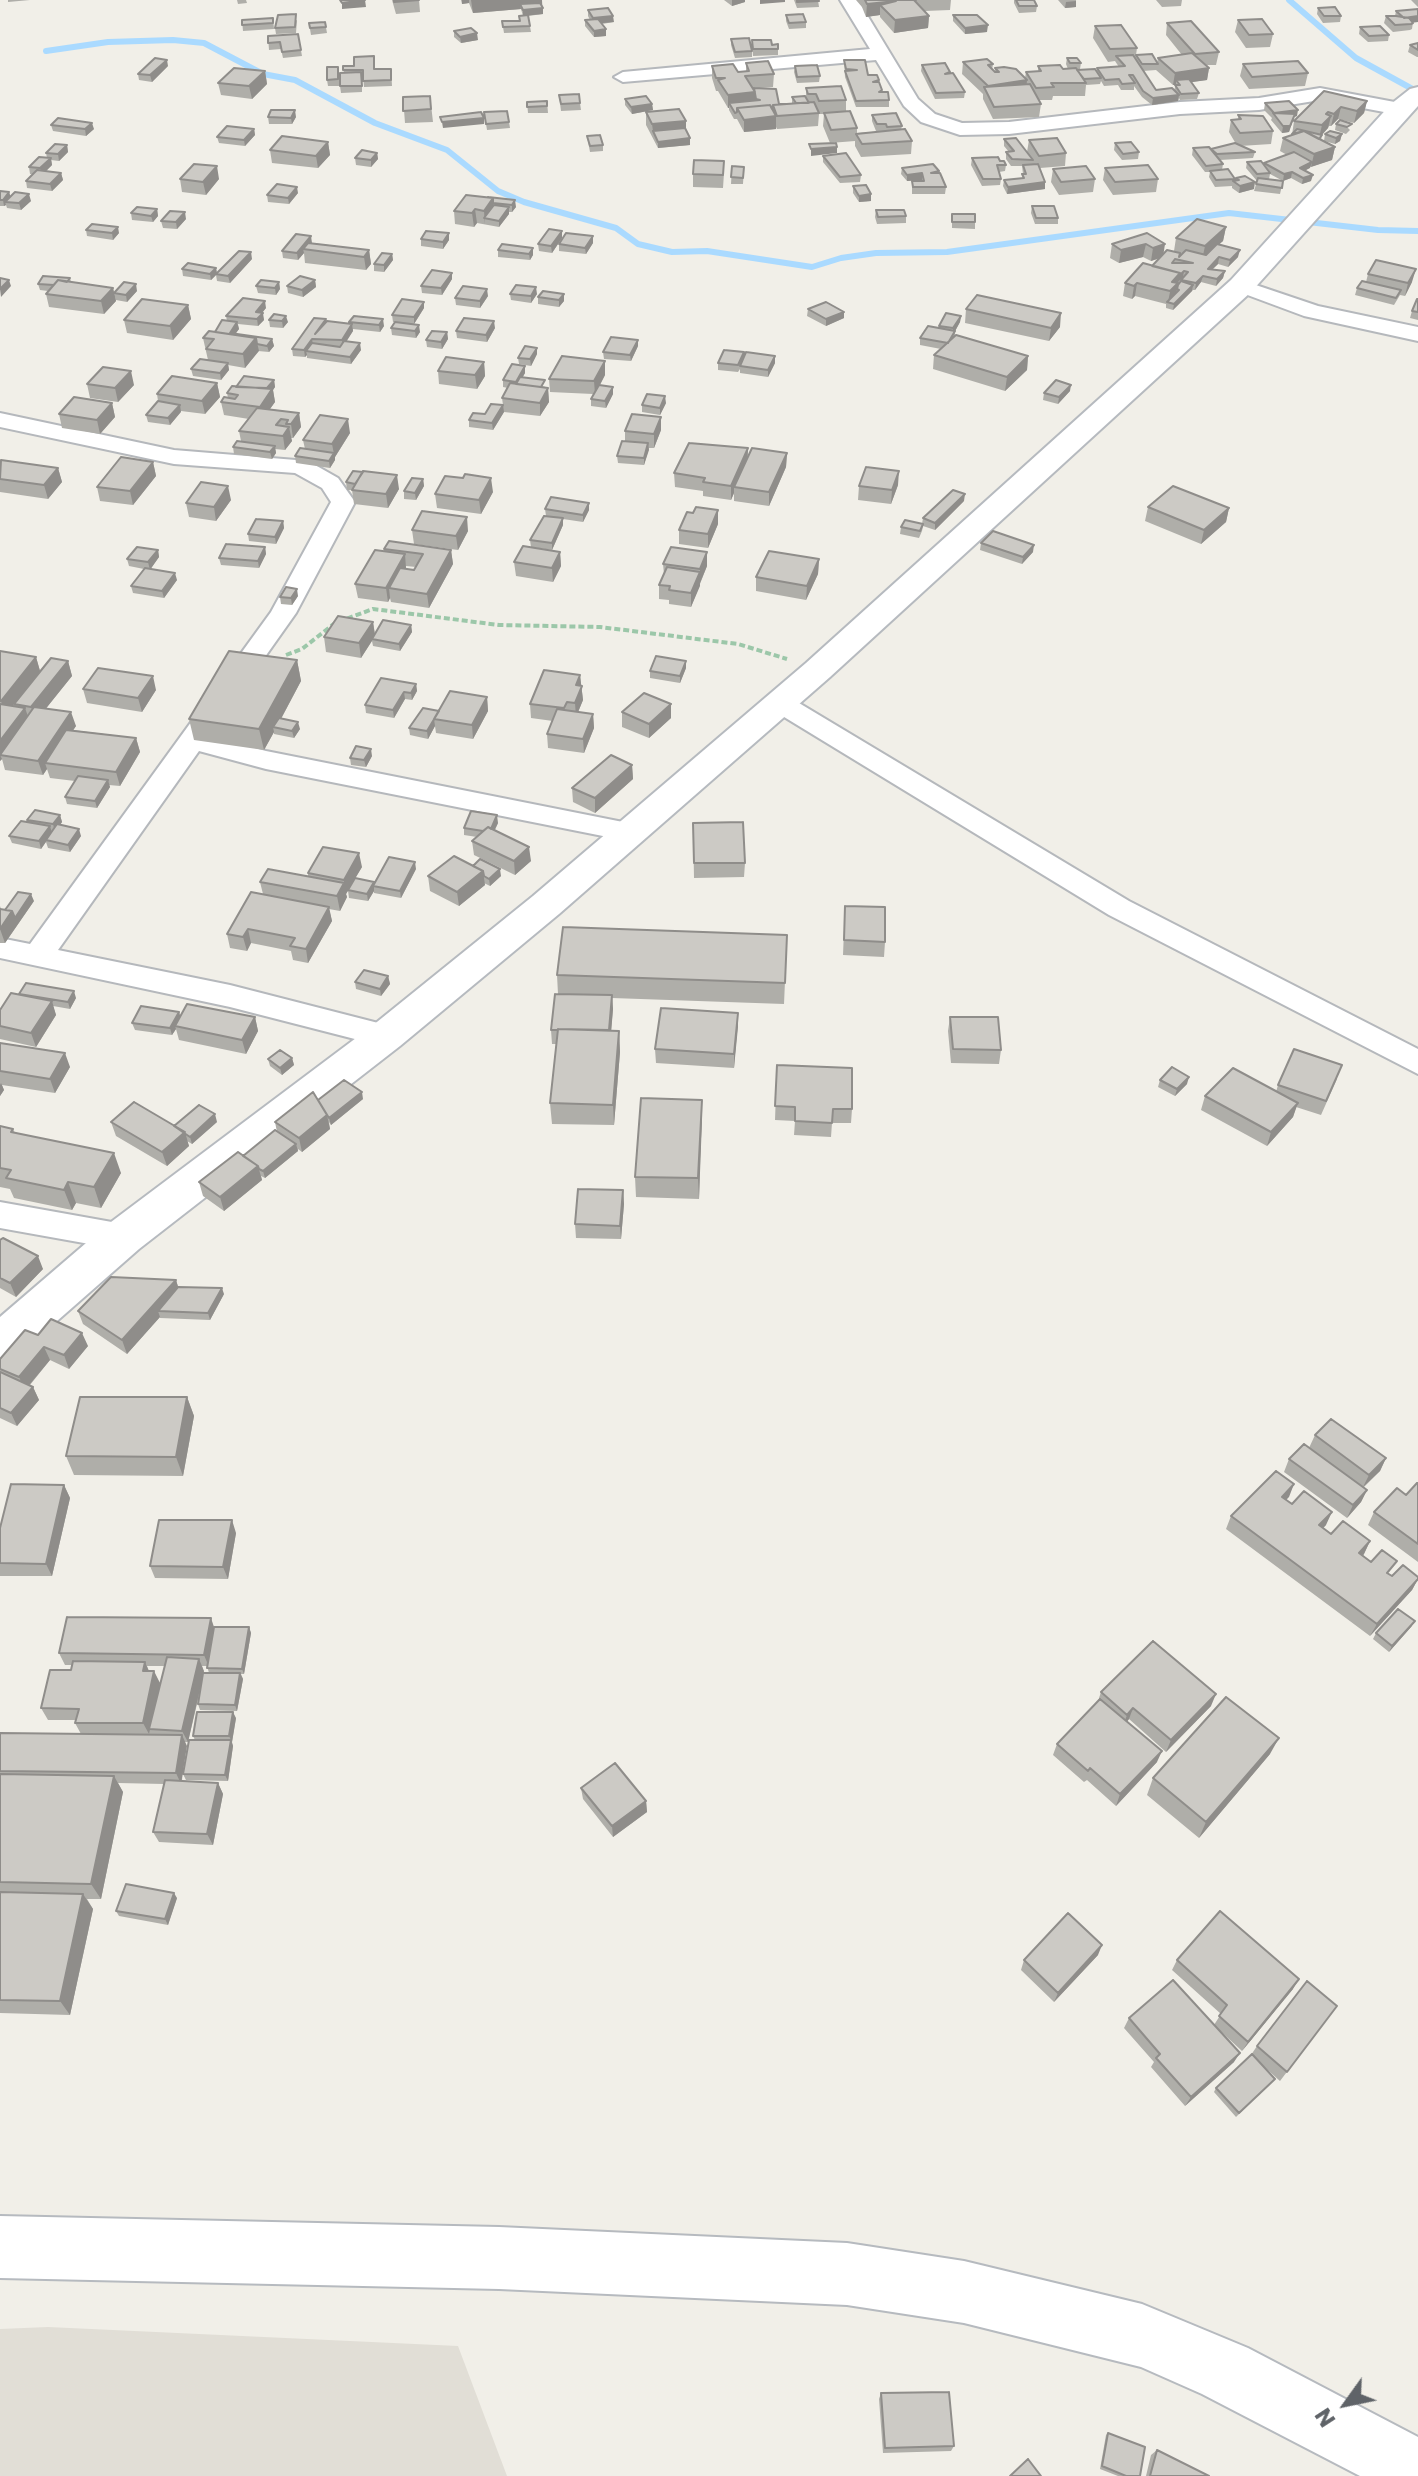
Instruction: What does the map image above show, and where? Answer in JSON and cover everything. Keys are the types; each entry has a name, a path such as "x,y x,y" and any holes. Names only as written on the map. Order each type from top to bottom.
{"street":[{"path":"849,0 879,54 911,102 928,118 972,131 1180,108 1259,104 1320,94 1409,102"},
{"path":"623,77 879,54"},
{"path":"0,1344 123,1237 386,1036 546,905 818,670 1241,286 1409,102"},
{"path":"1241,286 1312,311 1418,334"},
{"path":"0,420 174,457 300,466 316,473 338,492 343,502 283,613 37,957"},
{"path":"780,703 1119,908 1418,1063"},
{"path":"190,740 266,760 628,832"},
{"path":"0,948 230,996 386,1036"},
{"path":"0,1215 123,1237"},
{"path":"0,2247 499,2258 847,2274 964,2292 1142,2336 1225,2371 1350,2434 1418,2473"}],"path":[{"path":"238,673 302,649 335,623 373,609 499,625 600,627 738,644 818,670"}],"shaded area":[{"path":"48,2327 458,2346 507,2476 0,2476 0,2329"}],"building":[{"path":"865,0 914,0 929,16 895,20 880,5 896,1 867,4"},
{"path":"1016,0 1034,0 1037,6 1019,6"},
{"path":"540,3 543,8 523,10 520,4"},
{"path":"1335,7 1341,16 1324,16 1318,8"},
{"path":"608,8 613,16 593,18 588,10"},
{"path":"1418,9 1418,16 1404,18 1396,11"},
{"path":"296,14 295,27 275,28 278,15"},
{"path":"803,14 806,22 789,23 786,15"},
{"path":"528,15 530,26 503,27 502,21 520,21 519,16"},
{"path":"953,15 977,15 988,25 965,28"},
{"path":"1386,16 1409,18 1413,23 1395,25"},
{"path":"273,18 273,23 242,25 242,20"},
{"path":"598,19 606,29 594,31 585,20"},
{"path":"1262,19 1273,34 1249,35 1238,20"},
{"path":"1191,21 1219,52 1195,54 1167,23"},
{"path":"325,22 326,27 310,28 309,23"},
{"path":"1121,25 1137,48 1110,49 1095,26"},
{"path":"1380,26 1389,35 1369,36 1360,27"},
{"path":"471,28 477,33 460,37 454,31"},
{"path":"298,34 301,50 282,52 280,42 268,43 268,36"},
{"path":"749,38 752,51 735,52 731,39"},
{"path":"752,40 771,40 772,45 778,44 778,49 753,49"},
{"path":"1192,53 1209,68 1175,73 1158,58"},
{"path":"1152,54 1158,64 1142,64 1136,55"},
{"path":"1133,55 1156,90 1172,88 1179,95 1153,98 1143,91 1133,75 1129,75 1135,83 1122,84 1119,79 1105,80 1097,68 1125,66 1116,56"},
{"path":"374,56 374,69 391,69 391,80 363,81 363,70 343,70 343,66 354,66 354,57"},
{"path":"155,58 167,60 150,75 138,74"},
{"path":"1067,58 1077,58 1081,63 1070,63"},
{"path":"987,59 993,64 988,65 995,72 999,72 995,68 1016,69 1027,80 988,86 963,62"},
{"path":"844,60 865,60 868,75 877,75 879,80 873,82 879,82 882,90 879,92 888,92 889,100 856,101 845,71 857,70 846,69"},
{"path":"768,61 774,74 745,76 755,92 728,95 718,80 725,78 716,78 712,66 733,64 738,72 749,71 746,63"},
{"path":"1298,61 1308,73 1252,77 1243,64"},
{"path":"945,63 950,72 945,74 953,73 965,92 936,93 922,65"},
{"path":"817,65 820,76 797,77 795,66"},
{"path":"1060,65 1063,69 1076,68 1086,83 1051,83 1054,87 1036,88 1026,72 1041,71 1038,66"},
{"path":"327,67 338,67 338,79 327,80"},
{"path":"234,68 265,71 249,86 218,83"},
{"path":"1095,69 1101,78 1084,79 1077,70"},
{"path":"361,72 362,86 340,86 340,73"},
{"path":"1189,79 1199,93 1181,94 1175,85 1180,85 1176,80"},
{"path":"1030,84 1041,104 994,107 984,87"},
{"path":"841,86 846,100 819,101 816,94 808,94 806,88"},
{"path":"754,88 776,89 779,104 786,104 773,105 772,109 770,105 737,108 735,113 729,103 760,100 756,99"},
{"path":"1324,91 1367,101 1357,111 1341,107 1334,114 1328,112 1326,114 1331,116 1322,125 1294,121"},
{"path":"579,94 580,103 561,104 559,95"},
{"path":"430,96 431,109 403,111 403,97"},
{"path":"646,96 652,104 631,107 625,99"},
{"path":"805,96 809,103 796,103 792,97"},
{"path":"547,101 547,106 527,107 527,102"},
{"path":"1289,101 1298,110 1274,113 1265,103"},
{"path":"814,102 819,113 777,116 773,105"},
{"path":"770,105 776,116 744,120 737,108"},
{"path":"679,109 686,121 652,124 646,112"},
{"path":"271,110 295,110 291,118 268,117"},
{"path":"507,111 509,122 486,124 484,112"},
{"path":"850,111 857,128 831,130 824,113"},
{"path":"481,112 484,118 442,122 440,117"},
{"path":"896,113 902,126 877,124 872,115"},
{"path":"1273,113 1295,114 1290,126 1283,126"},
{"path":"1238,115 1263,116 1273,131 1240,133 1231,120 1241,119"},
{"path":"58,118 92,123 85,129 51,125"},
{"path":"1340,120 1352,124 1347,127 1336,124"},
{"path":"227,126 254,129 244,140 217,137"},
{"path":"685,128 690,138 658,142 653,131"},
{"path":"905,129 912,141 862,144 856,134"},
{"path":"1297,129 1322,135 1319,139 1304,131 1292,134"},
{"path":"1304,131 1335,147 1314,154 1283,138"},
{"path":"1330,131 1342,134 1336,138 1325,134"},
{"path":"600,135 603,145 590,146 587,136"},
{"path":"282,136 328,142 316,156 270,150"},
{"path":"1016,138 1033,160 1012,159 1006,152 1014,151 1004,139"},
{"path":"1057,138 1066,153 1039,156 1029,140"},
{"path":"1131,142 1139,152 1123,154 1115,143"},
{"path":"836,143 837,147 811,149 809,144"},
{"path":"1235,143 1255,152 1217,154 1211,149"},
{"path":"55,144 67,145 58,154 46,153"},
{"path":"1209,147 1223,164 1206,166 1193,148"},
{"path":"362,150 377,153 371,160 355,158"},
{"path":"1294,152 1312,162 1300,168 1313,175 1303,178 1292,172 1284,174 1264,163"},
{"path":"846,153 861,175 840,177 823,156"},
{"path":"39,157 51,158 40,168 29,167"},
{"path":"998,157 1006,165 997,165 1001,179 983,179 972,158"},
{"path":"694,160 724,161 723,175 693,174"},
{"path":"1261,161 1270,173 1257,174 1247,162"},
{"path":"194,164 217,166 203,182 180,179"},
{"path":"933,164 939,171 931,173 940,173 946,187 913,187 912,181 924,181 922,173 907,175 902,168"},
{"path":"1038,164 1045,182 1008,187 1004,180 1024,178 1023,165"},
{"path":"1148,165 1158,179 1115,182 1105,168"},
{"path":"732,166 744,167 743,178 731,177"},
{"path":"1086,166 1095,179 1061,182 1053,169"},
{"path":"1228,169 1235,179 1216,180 1210,171"},
{"path":"37,170 61,173 50,184 26,181"},
{"path":"1245,176 1255,182 1240,186 1233,181 1239,180 1236,178"},
{"path":"1258,178 1283,181 1282,188 1256,184"},
{"path":"277,184 297,187 288,198 267,195"},
{"path":"866,185 871,194 859,196 853,186"},
{"path":"0,191 9,192 3,200 0,200"},
{"path":"15,192 29,194 19,203 5,202"},
{"path":"466,195 493,198 484,211 454,211"},
{"path":"488,197 515,200 512,205 493,203 493,198"},
{"path":"494,205 509,207 499,221 484,218"},
{"path":"1032,206 1054,206 1058,218 1036,218"},
{"path":"137,207 157,209 151,216 131,213"},
{"path":"876,210 904,210 906,216 878,217"},
{"path":"170,211 185,212 176,222 161,221"},
{"path":"952,214 975,214 975,222 952,222"},
{"path":"1197,219 1226,227 1205,246 1176,238"},
{"path":"92,224 118,227 112,233 86,230"},
{"path":"549,229 562,231 551,246 538,244"},
{"path":"426,231 449,233 443,242 421,239"},
{"path":"566,233 593,236 585,248 559,244"},
{"path":"1147,233 1165,244 1153,248 1146,244 1121,250 1112,244"},
{"path":"296,234 311,236 297,253 282,251"},
{"path":"308,243 369,250 364,257 303,249"},
{"path":"502,244 533,248 529,254 498,250"},
{"path":"1217,244 1240,250 1230,260 1219,257 1208,269 1225,271 1217,279 1203,276 1196,283 1181,280 1188,272 1180,275 1152,266 1167,250 1180,253 1179,257 1186,250 1206,255","holes":["1175,259 1193,263 1172,263"]},
{"path":"239,251 251,252 228,276 216,274"},
{"path":"382,253 392,254 384,265 374,264"},
{"path":"1376,260 1416,269 1408,283 1368,274"},
{"path":"188,263 216,268 210,274 182,269"},
{"path":"1143,263 1180,273 1172,282 1178,283 1170,291 1125,283"},
{"path":"432,270 452,273 441,288 421,286"},
{"path":"43,276 70,278 67,282 58,280 54,285 38,284"},
{"path":"300,276 315,280 302,290 287,286"},
{"path":"0,278 9,280 0,289"},
{"path":"58,280 113,288 101,301 46,294"},
{"path":"261,280 279,282 275,288 256,286"},
{"path":"1181,281 1193,285 1174,304 1167,302 1179,290"},
{"path":"1362,281 1401,290 1396,298 1357,288"},
{"path":"124,282 136,284 126,295 114,293"},
{"path":"516,285 536,287 531,296 510,294"},
{"path":"463,286 487,289 480,301 455,298"},
{"path":"543,291 564,294 559,300 538,297"},
{"path":"977,295 1061,313 1051,328 966,309"},
{"path":"243,298 265,301 256,312 263,313 257,319 226,316"},
{"path":"142,299 188,305 170,326 124,320"},
{"path":"402,299 424,302 414,317 392,315"},
{"path":"1418,299 1418,312 1412,311"},
{"path":"826,302 844,312 826,319 808,309"},
{"path":"946,313 961,316 953,328 939,326"},
{"path":"274,314 286,316 282,321 269,320"},
{"path":"354,316 383,319 379,325 349,322"},
{"path":"314,318 326,319 315,334 327,321 352,324 342,340 312,339 304,350 292,349"},
{"path":"464,318 494,321 486,335 456,331"},
{"path":"222,320 237,322 230,333 272,339 267,346 257,344 256,338 215,332"},
{"path":"395,322 419,325 415,331 391,328"},
{"path":"928,326 955,331 948,343 920,338"},
{"path":"209,331 256,338 243,354 206,349 214,339 203,338"},
{"path":"432,331 447,332 441,342 426,340"},
{"path":"956,335 1028,356 1007,377 934,355"},
{"path":"611,337 638,340 630,355 603,352"},
{"path":"344,341 360,343 350,357 306,351 312,343 340,347"},
{"path":"525,346 537,348 530,359 518,358"},
{"path":"724,350 744,352 738,365 718,363"},
{"path":"746,352 775,356 768,370 740,366"},
{"path":"562,356 605,361 594,381 549,379"},
{"path":"446,357 484,362 475,375 438,371"},
{"path":"200,359 228,363 220,373 191,369"},
{"path":"512,364 525,366 516,382 503,380"},
{"path":"103,367 131,371 115,388 87,384"},
{"path":"172,376 217,383 202,401 157,394"},
{"path":"244,376 274,380 267,388 236,387"},
{"path":"520,377 545,380 541,387 516,384"},
{"path":"1056,380 1071,385 1059,397 1044,393"},
{"path":"510,383 548,388 540,403 502,398"},
{"path":"599,385 613,387 605,401 591,399"},
{"path":"232,386 272,389 260,407 221,402 224,397 235,399 238,395 227,393"},
{"path":"647,394 665,396 660,408 642,405"},
{"path":"74,397 112,403 97,420 59,414"},
{"path":"158,401 180,405 168,418 146,415"},
{"path":"491,404 503,405 492,423 469,420 473,413 485,414"},
{"path":"257,408 299,413 291,424 281,419 276,425 289,427 283,436 239,431"},
{"path":"632,414 661,417 654,434 625,431"},
{"path":"320,415 348,419 332,444 303,440"},
{"path":"237,441 275,446 270,452 233,447"},
{"path":"622,441 648,443 644,458 617,456"},
{"path":"689,443 748,448 731,486 674,473"},
{"path":"300,448 334,453 329,461 295,456"},
{"path":"752,448 787,453 769,492 734,487"},
{"path":"121,457 153,462 130,491 97,487"},
{"path":"1,460 58,468 44,485 0,479"},
{"path":"866,467 899,471 892,490 859,486"},
{"path":"353,471 363,472 355,484 346,482"},
{"path":"363,471 397,475 386,494 352,490"},
{"path":"465,474 491,478 479,500 435,494 445,476 463,478"},
{"path":"412,478 423,479 415,493 404,491"},
{"path":"201,482 228,486 214,507 186,503"},
{"path":"1173,486 1229,508 1204,530 1148,507"},
{"path":"953,490 965,494 935,523 923,518"},
{"path":"551,497 589,503 583,515 545,509"},
{"path":"696,507 718,510 708,534 679,530 687,512 693,513"},
{"path":"422,511 467,517 456,536 412,530"},
{"path":"544,516 563,518 552,543 530,540"},
{"path":"256,519 283,521 275,537 248,534"},
{"path":"905,520 923,524 920,531 901,527"},
{"path":"993,531 1034,545 1023,557 981,543"},
{"path":"389,541 451,550 427,594 389,588 400,568 414,570 423,554 384,549"},
{"path":"226,544 265,547 258,561 219,558"},
{"path":"523,546 560,552 552,568 514,562"},
{"path":"137,547 158,550 148,562 127,559"},
{"path":"671,547 707,552 700,569 663,564"},
{"path":"375,550 405,554 386,588 355,584"},
{"path":"769,551 819,559 807,586 756,577"},
{"path":"667,567 700,572 691,593 669,590 670,586 659,585"},
{"path":"145,568 175,573 162,591 131,586"},
{"path":"286,587 297,589 291,598 280,597"},
{"path":"338,616 373,622 359,643 324,637"},
{"path":"383,620 411,625 399,644 372,639"},
{"path":"0,651 36,657 1,701 0,701"},
{"path":"229,651 297,660 259,729 189,719"},
{"path":"656,656 686,661 680,676 650,671"},
{"path":"51,658 68,661 31,707 14,704"},
{"path":"98,668 153,676 138,698 83,689"},
{"path":"544,670 580,675 576,685 582,686 575,703 567,702 564,708 530,704"},
{"path":"381,678 416,684 411,693 404,692 393,710 365,705"},
{"path":"450,691 487,697 472,725 434,719"},
{"path":"644,693 671,704 649,724 622,712"},
{"path":"0,704 25,708 0,741"},
{"path":"34,707 71,712 38,761 0,755"},
{"path":"423,708 439,711 427,731 409,728"},
{"path":"557,709 593,714 583,739 547,734"},
{"path":"279,718 298,722 292,731 273,727"},
{"path":"66,730 136,738 116,772 45,763"},
{"path":"356,746 371,749 364,760 350,758"},
{"path":"611,755 632,765 595,798 572,788"},
{"path":"78,776 108,780 95,801 65,797"},
{"path":"35,810 60,815 53,824 27,820"},
{"path":"471,811 497,815 491,829 464,828"},
{"path":"21,821 50,826 39,841 9,836"},
{"path":"743,822 745,863 694,863 693,823"},
{"path":"57,824 79,829 68,845 46,840"},
{"path":"488,827 529,847 514,861 472,841"},
{"path":"323,847 359,853 344,880 308,873"},
{"path":"454,856 483,871 457,892 428,876"},
{"path":"389,857 415,862 400,891 373,886"},
{"path":"480,859 500,869 489,879 483,871 473,866"},
{"path":"268,869 344,883 337,896 260,882"},
{"path":"355,878 374,882 367,894 348,890"},
{"path":"18,892 31,894 15,918 12,911 5,910"},
{"path":"251,892 329,907 306,949 290,946 295,938 248,929 243,937 227,934"},
{"path":"845,906 885,907 885,942 844,940"},
{"path":"0,909 12,911 0,929"},
{"path":"563,927 787,935 785,983 557,975"},
{"path":"364,970 388,976 380,989 355,982"},
{"path":"26,983 74,991 68,1002 19,994"},
{"path":"11,993 52,1001 31,1033 0,1026 0,1010"},
{"path":"555,994 612,995 609,1030 551,1030"},
{"path":"187,1004 255,1017 242,1040 175,1026"},
{"path":"141,1006 179,1012 170,1028 132,1023"},
{"path":"661,1008 738,1013 734,1054 655,1049"},
{"path":"950,1017 998,1017 1001,1050 953,1049"},
{"path":"558,1029 619,1031 613,1105 550,1103"},
{"path":"0,1043 65,1053 50,1079 0,1071"},
{"path":"1294,1049 1342,1065 1326,1101 1278,1085"},
{"path":"280,1050 292,1058 280,1068 268,1059"},
{"path":"777,1065 852,1068 852,1109 833,1109 832,1123 795,1121 795,1107 775,1106"},
{"path":"1172,1067 1189,1077 1177,1089 1160,1080"},
{"path":"1233,1068 1298,1103 1271,1132 1205,1096"},
{"path":"344,1080 362,1092 329,1118 318,1100"},
{"path":"313,1092 327,1115 299,1138 275,1122"},
{"path":"641,1098 702,1100 698,1178 635,1177"},
{"path":"134,1102 185,1132 162,1152 111,1122"},
{"path":"199,1105 215,1114 190,1137 174,1126"},
{"path":"0,1126 13,1129 11,1132 114,1153 94,1187 68,1182 64,1190 6,1178 11,1170 0,1168"},
{"path":"275,1130 296,1144 263,1171 243,1156"},
{"path":"238,1152 258,1166 220,1197 199,1182"},
{"path":"578,1189 623,1190 620,1226 575,1224"},
{"path":"3,1238 38,1256 10,1283 0,1278 0,1240"},
{"path":"111,1277 176,1280 122,1340 78,1311"},
{"path":"178,1287 222,1288 208,1313 158,1311"},
{"path":"51,1319 82,1333 64,1355 44,1347 19,1377 0,1369 0,1359 25,1330 38,1335"},
{"path":"0,1372 33,1387 11,1413 0,1408"},
{"path":"80,1397 187,1397 176,1457 66,1456"},
{"path":"1331,1419 1386,1458 1369,1475 1315,1435"},
{"path":"1304,1444 1367,1490 1353,1505 1289,1459"},
{"path":"1276,1471 1294,1484 1282,1497 1292,1504 1304,1491 1332,1512 1319,1525 1331,1534 1343,1521 1370,1541 1359,1553 1371,1562 1382,1550 1397,1561 1387,1573 1392,1576 1403,1565 1418,1577 1377,1624 1231,1516"},
{"path":"1417,1483 1418,1544 1374,1512 1397,1488 1406,1495"},
{"path":"11,1484 64,1485 46,1564 0,1563 0,1528"},
{"path":"159,1520 232,1520 223,1567 150,1566"},
{"path":"1398,1609 1415,1621 1392,1646 1376,1633"},
{"path":"67,1617 211,1618 204,1655 59,1653"},
{"path":"214,1627 249,1627 242,1669 207,1668"},
{"path":"1153,1641 1216,1694 1171,1740 1133,1708 1127,1715 1101,1692"},
{"path":"167,1657 199,1659 182,1731 149,1729"},
{"path":"73,1661 145,1662 143,1671 154,1671 143,1723 75,1723 79,1709 41,1708 50,1670 71,1670"},
{"path":"203,1673 240,1673 235,1705 198,1704"},
{"path":"1226,1697 1279,1738 1206,1822 1153,1778"},
{"path":"1100,1699 1162,1751 1120,1794 1057,1744"},
{"path":"197,1712 233,1712 229,1736 193,1736"},
{"path":"0,1733 182,1735 176,1773 0,1771"},
{"path":"189,1740 231,1740 225,1775 183,1774"},
{"path":"615,1763 646,1801 612,1826 581,1788"},
{"path":"0,1774 114,1776 91,1884 0,1882"},
{"path":"165,1780 218,1783 207,1834 153,1832"},
{"path":"126,1884 174,1893 165,1919 116,1911"},
{"path":"0,1892 83,1894 60,2001 0,2000"},
{"path":"1220,1911 1299,1979 1248,2042 1219,2016 1227,2005 1177,1960"},
{"path":"1068,1913 1102,1945 1058,1993 1024,1960"},
{"path":"1173,1980 1240,2053 1191,2097 1156,2058 1160,2054 1129,2018"},
{"path":"1307,1981 1337,2006 1287,2072 1257,2046"},
{"path":"1252,2054 1275,2079 1239,2113 1216,2088"},
{"path":"949,2392 954,2446 885,2448 881,2393"},
{"path":"1108,2433 1145,2447 1140,2476 1126,2476 1102,2466"},
{"path":"1157,2450 1209,2476 1150,2476"},
{"path":"1028,2459 1041,2476 1010,2476"}],"waterway":[{"path":"1289,0 1356,58 1418,92"},
{"path":"46,51 108,42 173,40 204,43 263,74 295,80 375,123 447,150 498,191 524,202 616,228 638,244 672,252 707,251 812,267 841,258 876,253 947,252 1229,213 1378,230 1418,231"}]}
